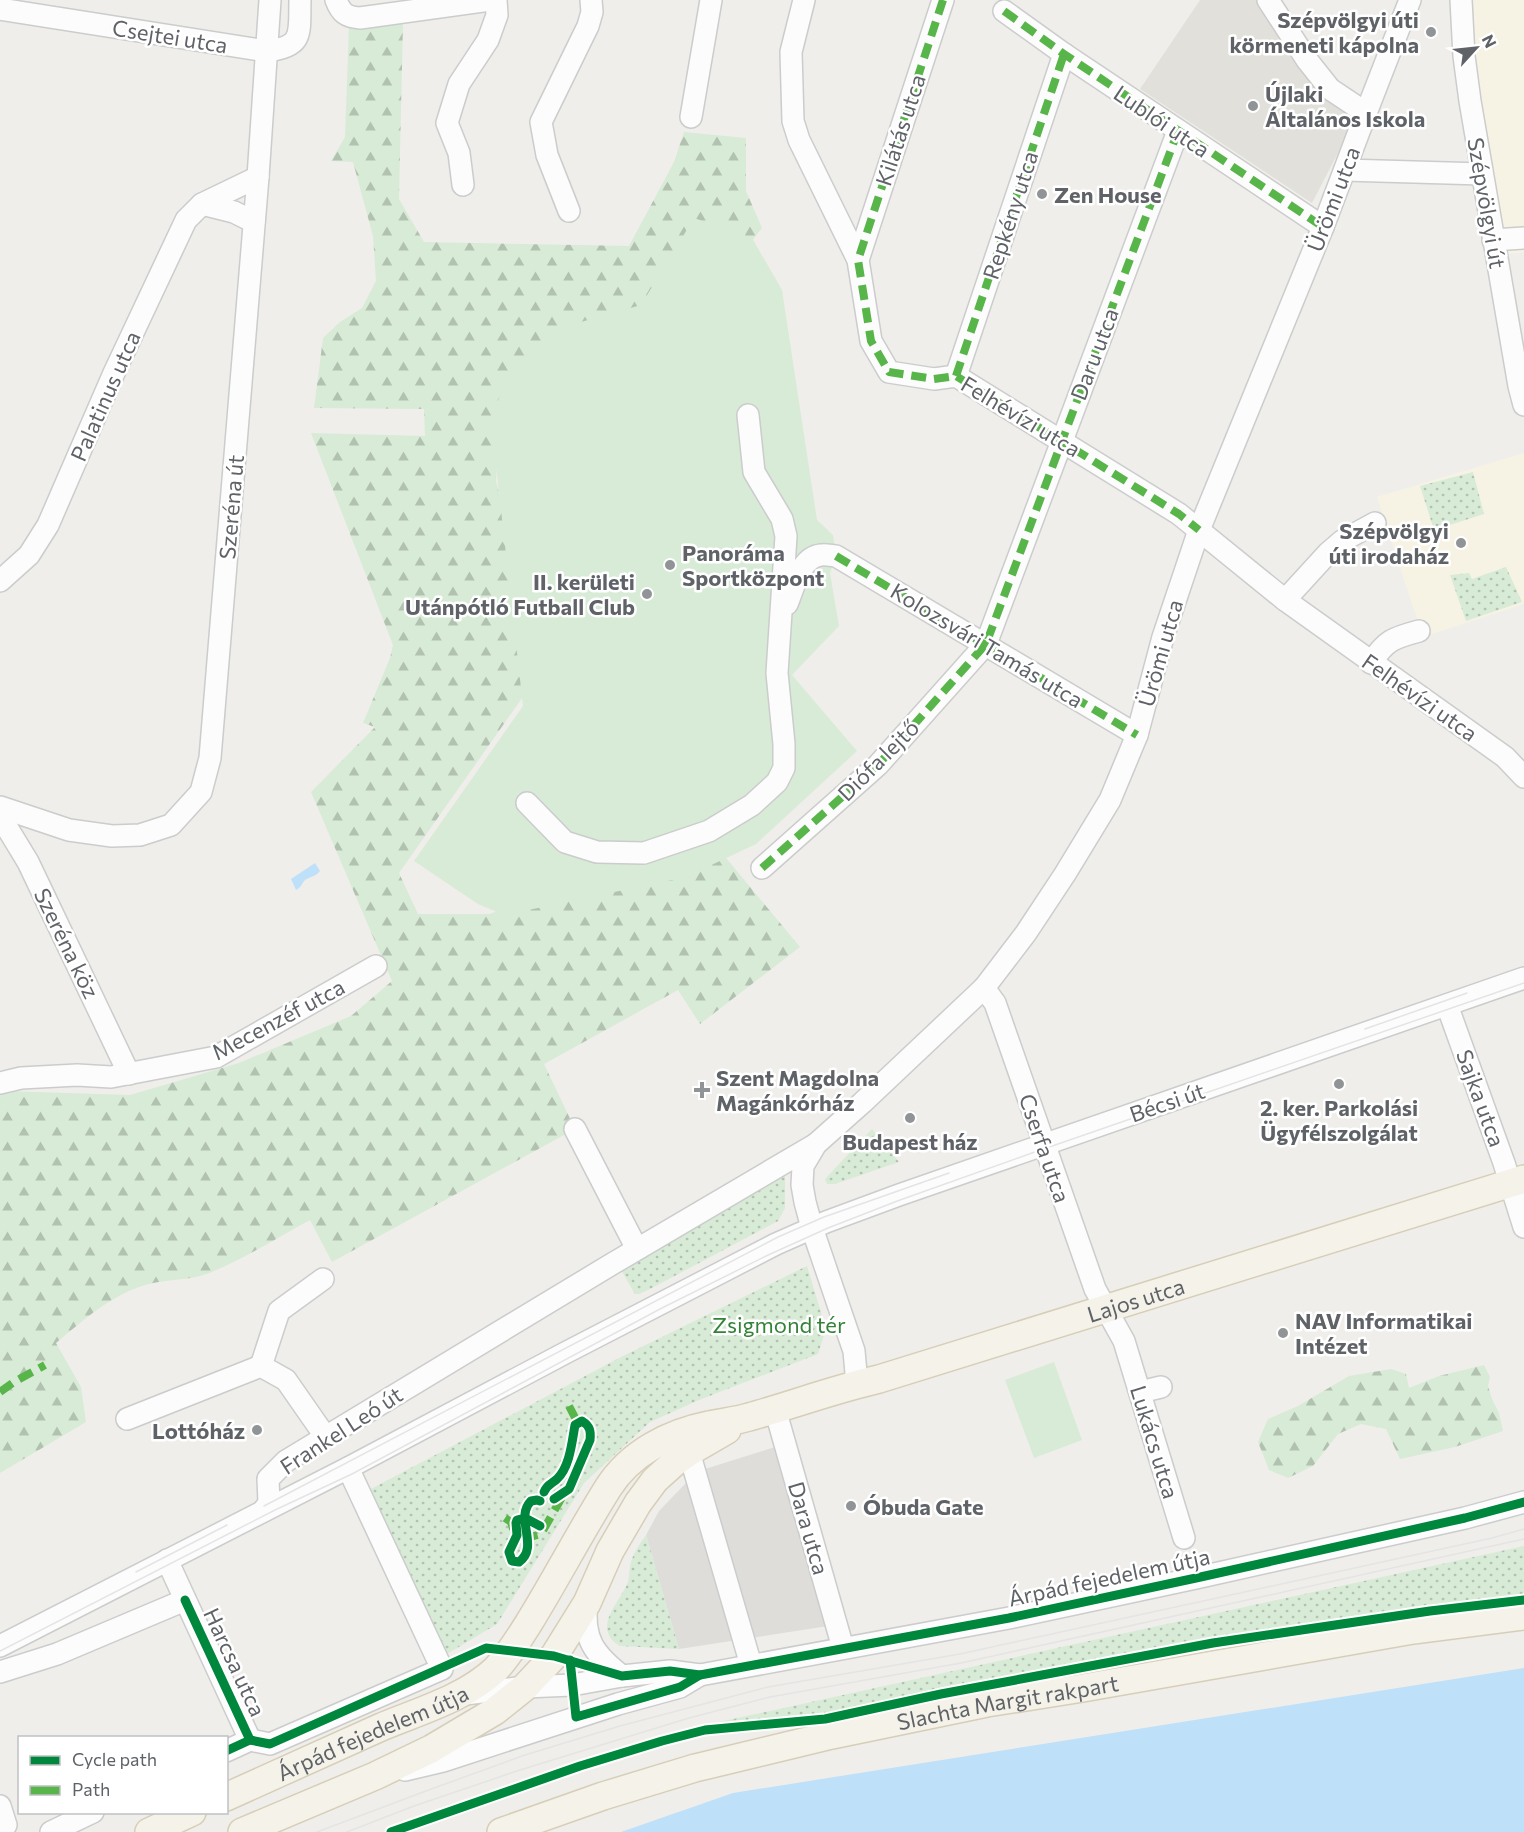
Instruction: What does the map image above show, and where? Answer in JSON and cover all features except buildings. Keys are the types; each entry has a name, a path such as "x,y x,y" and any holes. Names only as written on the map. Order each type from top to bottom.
{"main road":[{"name":"Lajos utca","path":"746,1418 879,1379 1517,1180"},
{"path":"525,1687 554,1656 587,1603 610,1551 638,1503 655,1480 689,1452 746,1418"},
{"path":"459,1695 479,1683 497,1667 514,1644 542,1602 609,1486 625,1466 643,1451 669,1437 706,1425 746,1418"},
{"name":"Slachta Margit rakpart","path":"501,1832 603,1796 695,1768 987,1702 1094,1686 1413,1630 1524,1616"},
{"name":"Árpád fejedelem útja","path":"242,1832 375,1776 465,1730 495,1711 525,1687"},
{"name":"Árpád fejedelem útja","path":"228,1796 459,1695"},
{"path":"149,1832 188,1814"}],"street":[{"name":"Szeréna út","path":"0,807 69,830 112,836 140,836 171,825 201,792 210,758 258,177 270,0"},
{"name":"Csejtei utca","path":"0,9 266,51 284,49 294,44 298,33 300,0"},
{"path":"336,0 340,11 349,17 360,18 490,0"},
{"path":"463,185 459,153 447,123 459,84 488,40 496,15 496,0"},
{"path":"569,211 547,155 541,122 588,26 592,12 591,0"},
{"path":"691,117 711,0"},
{"name":"Felhévízi utca","path":"804,0 791,52 793,121 799,140 858,260 871,341 889,372 934,378 956,376 1179,514 1285,600 1504,757 1524,777"},
{"name":"Kilátás utca","path":"858,260 942,0"},
{"path":"1268,0 1307,60 1330,89 1366,113"},
{"name":"Ürömi utca","path":"812,1228 802,1185 803,1166 816,1144 984,988 1026,933 1110,800 1137,735 1163,637 1199,530 1323,227 1410,0"},
{"name":"Szépvölgyi út","path":"1461,0 1464,56 1482,174 1524,405"},
{"name":"Lublói utca","path":"1004,11 1064,54 1323,227"},
{"name":"Repkény utca","path":"956,376 1064,54"},
{"name":"Daru utca","path":"986,644 1178,131"},
{"path":"1345,170 1482,174"},
{"name":"Palatinus utca","path":"0,581 29,555 48,525 114,373 186,220 202,204 258,177"},
{"path":"202,204 234,212 254,222"},
{"path":"1493,240 1524,238"},
{"path":"527,803 565,842 597,852 644,853 709,831 752,805 777,782 784,768 777,673 786,536 782,519 754,472 748,415"},
{"path":"1285,600 1342,541 1375,523"},
{"name":"Kolozsvári Tamás utca","path":"779,624 800,573 809,559 821,555 836,556 1137,735"},
{"path":"1371,663 1385,644 1419,631"},
{"name":"Diófa lejtő","path":"762,868 878,765 986,644"},
{"name":"Szeréna köz","path":"0,816 28,862 129,1074"},
{"name":"Mecenzéf utca","path":"0,1083 21,1078 111,1077 216,1057 376,966"},
{"name":"Bécsi út","path":"812,1228 899,1195 1524,978"},
{"name":"Cserfa utca","path":"984,988 995,1003 1095,1289 1105,1308"},
{"name":"Sajka utca","path":"1447,1005 1517,1180 1524,1227"},
{"path":"575,1128 637,1249 816,1144"},
{"path":"0,1646 348,1468 776,1244 812,1228 854,1351 857,1384"},
{"name":"Frankel Leó út","path":"263,1511 269,1503 268,1479 286,1461 637,1249"},
{"path":"261,1366 279,1311 323,1279"},
{"name":"Lukács utca","path":"1105,1308 1150,1389 1184,1538"},
{"path":"261,1366 286,1380 325,1436"},
{"path":"127,1419 261,1366"},
{"name":"Dara utca","path":"775,1409 843,1648"},
{"path":"689,1452 751,1665"},
{"path":"228,1750 250,1740 270,1744 442,1669 348,1468"},
{"name":"Árpád fejedelem útja","path":"459,1695 525,1687 572,1685 622,1676 670,1671 700,1675 1009,1618 1196,1578 1524,1502"},
{"name":"Harcsa utca","path":"167,1560 250,1740"},
{"path":"0,1672 57,1654 185,1600"},
{"path":"587,1603 585,1619 587,1634 593,1648 622,1676"},
{"name":"Árpád fejedelem útja","path":"375,1776 443,1761 618,1704 680,1687 700,1675"},
{"path":"51,1832 89,1814"}],"shaded area":[{"name":"Újlaki Általános Iskola","path":"1200,0 1265,0 1353,124 1312,203 1140,89"},
{"path":"1469,0 1524,0 1524,252 1509,254 1491,172 1474,65"},
{"name":"Szépvölgyi úti irodaház","path":"1524,453 1524,604 1423,637 1377,497"},
{"path":"775,1447 828,1626 679,1649 646,1535 659,1511 685,1484 705,1469"}],"green space":[{"path":"403,22 399,199 424,242 629,246 674,162 684,132 746,138 746,191 762,228 747,247 638,335 499,432 496,481 508,525 527,691 399,873 418,914 490,914 585,872 712,841 800,947 700,1024 678,990 544,1064 575,1129 332,1262 310,1220 212,1272 198,1277 153,1283 113,1299 56,1343 81,1387 86,1422 0,1473 0,1093 3,1091 130,1095 239,1063 351,1016 392,981 311,792 375,727 363,723 390,658 393,645 311,433 425,436 424,409 314,408 323,338 340,322 362,308 376,281 373,236 353,162 331,161 345,137 349,25"},
{"name":"Panoráma Sportközpont","path":"694,218 752,238 782,290 817,520 833,535 836,556 830,573 839,626 792,675 857,751 756,844 686,877 504,915 478,904 414,861 523,706 491,421 504,383 556,329 641,305"},
{"path":"1473,472 1484,514 1434,530 1420,486"},
{"path":"1506,567 1522,602 1466,621 1450,575 1469,573 1472,579"},
{"path":"872,1129 899,1162 835,1184 827,1184 825,1179"},
{"path":"785,1168 785,1208 778,1221 650,1289 635,1294 620,1268"},
{"name":"Zsigmond tér","path":"807,1266 826,1329 818,1354 699,1400 650,1422 584,1483 497,1624 447,1654 369,1490 621,1357"},
{"path":"1054,1362 1082,1440 1034,1458 1005,1380"},
{"path":"1484,1365 1490,1377 1488,1386 1499,1413 1503,1431 1455,1447 1400,1459 1386,1429 1361,1424 1338,1434 1313,1466 1288,1478 1269,1470 1258,1442 1268,1419 1298,1406 1349,1376 1391,1369 1406,1374 1409,1388 1439,1376"},
{"path":"646,1535 679,1649 620,1646 608,1632 607,1624 628,1582 632,1559"},
{"path":"1524,1546 1524,1596 1115,1661 1114,1659 1095,1662 826,1714 701,1726"}],"water":[{"path":"315,863 320,871 305,880 296,890 291,879"},
{"path":"1524,1668 1524,1832 621,1832 733,1793"}],"tram line":[{"path":"0,1651 275,1510 352,1474 660,1309 828,1228 1032,1153 1524,983"},
{"path":"1365,1029 1467,993"},
{"path":"264,1506 778,1237 824,1217 949,1173"},
{"path":"136,1572 227,1525"},
{"path":"317,1832 525,1755 620,1726 768,1687 960,1654 1492,1538 1524,1529"},
{"path":"347,1832 414,1806 520,1770 689,1718 770,1697 961,1663 1524,1539"}],"marked path":[{"path":"943,0 858,260 871,341 889,372 934,379 956,376 1179,514 1199,530"},
{"path":"1004,11 1064,54 1323,227"},
{"path":"956,376 1064,54"},
{"path":"762,868 878,765 986,644 1178,131"},
{"path":"836,556 1137,735"},
{"path":"0,1392 45,1365"},
{"path":"569,1406 580,1427"},
{"path":"523,1539 541,1534 561,1499 561,1495"},
{"path":"505,1518 511,1522 514,1532"}],"cycle path":[{"path":"544,1492 565,1468 575,1425 582,1421 589,1429 590,1440 569,1489 554,1499"},
{"path":"540,1501 531,1501 526,1508 525,1516 525,1524 527,1549 525,1556 519,1562 512,1561 509,1552 517,1535 517,1520 525,1518 540,1526"},
{"path":"228,1750 250,1740 270,1744 486,1648 554,1656 622,1676 670,1671 700,1675 1009,1618 1465,1518 1524,1502"},
{"path":"185,1600 250,1740"},
{"path":"391,1832 580,1766 705,1730 825,1719 941,1694 1213,1643 1430,1611 1524,1600"},
{"path":"570,1660 576,1717 680,1687 700,1675"}],"place":[{"name":"Szépvölgyi úti körmeneti kápolna","path":"1431,32"},
{"name":"Újlaki Általános Iskola","path":"1253,106"},
{"name":"Zen House","path":"1042,194"},
{"name":"Szépvölgyi úti irodaház","path":"1461,543"},
{"name":"Panoráma Sportközpont","path":"670,565"},
{"name":"II. kerületi Utánpótló Futball Club","path":"647,594"},
{"name":"2. ker. Parkolási Ügyfélszolgálat","path":"1339,1084"},
{"name":"Szent Magdolna Magánkórház","path":"702,1090"},
{"name":"Budapest ház","path":"910,1118"},
{"name":"NAV Informatikai Intézet","path":"1283,1333"},
{"name":"Lottóház","path":"257,1430"},
{"name":"Óbuda Gate","path":"851,1506"}]}
